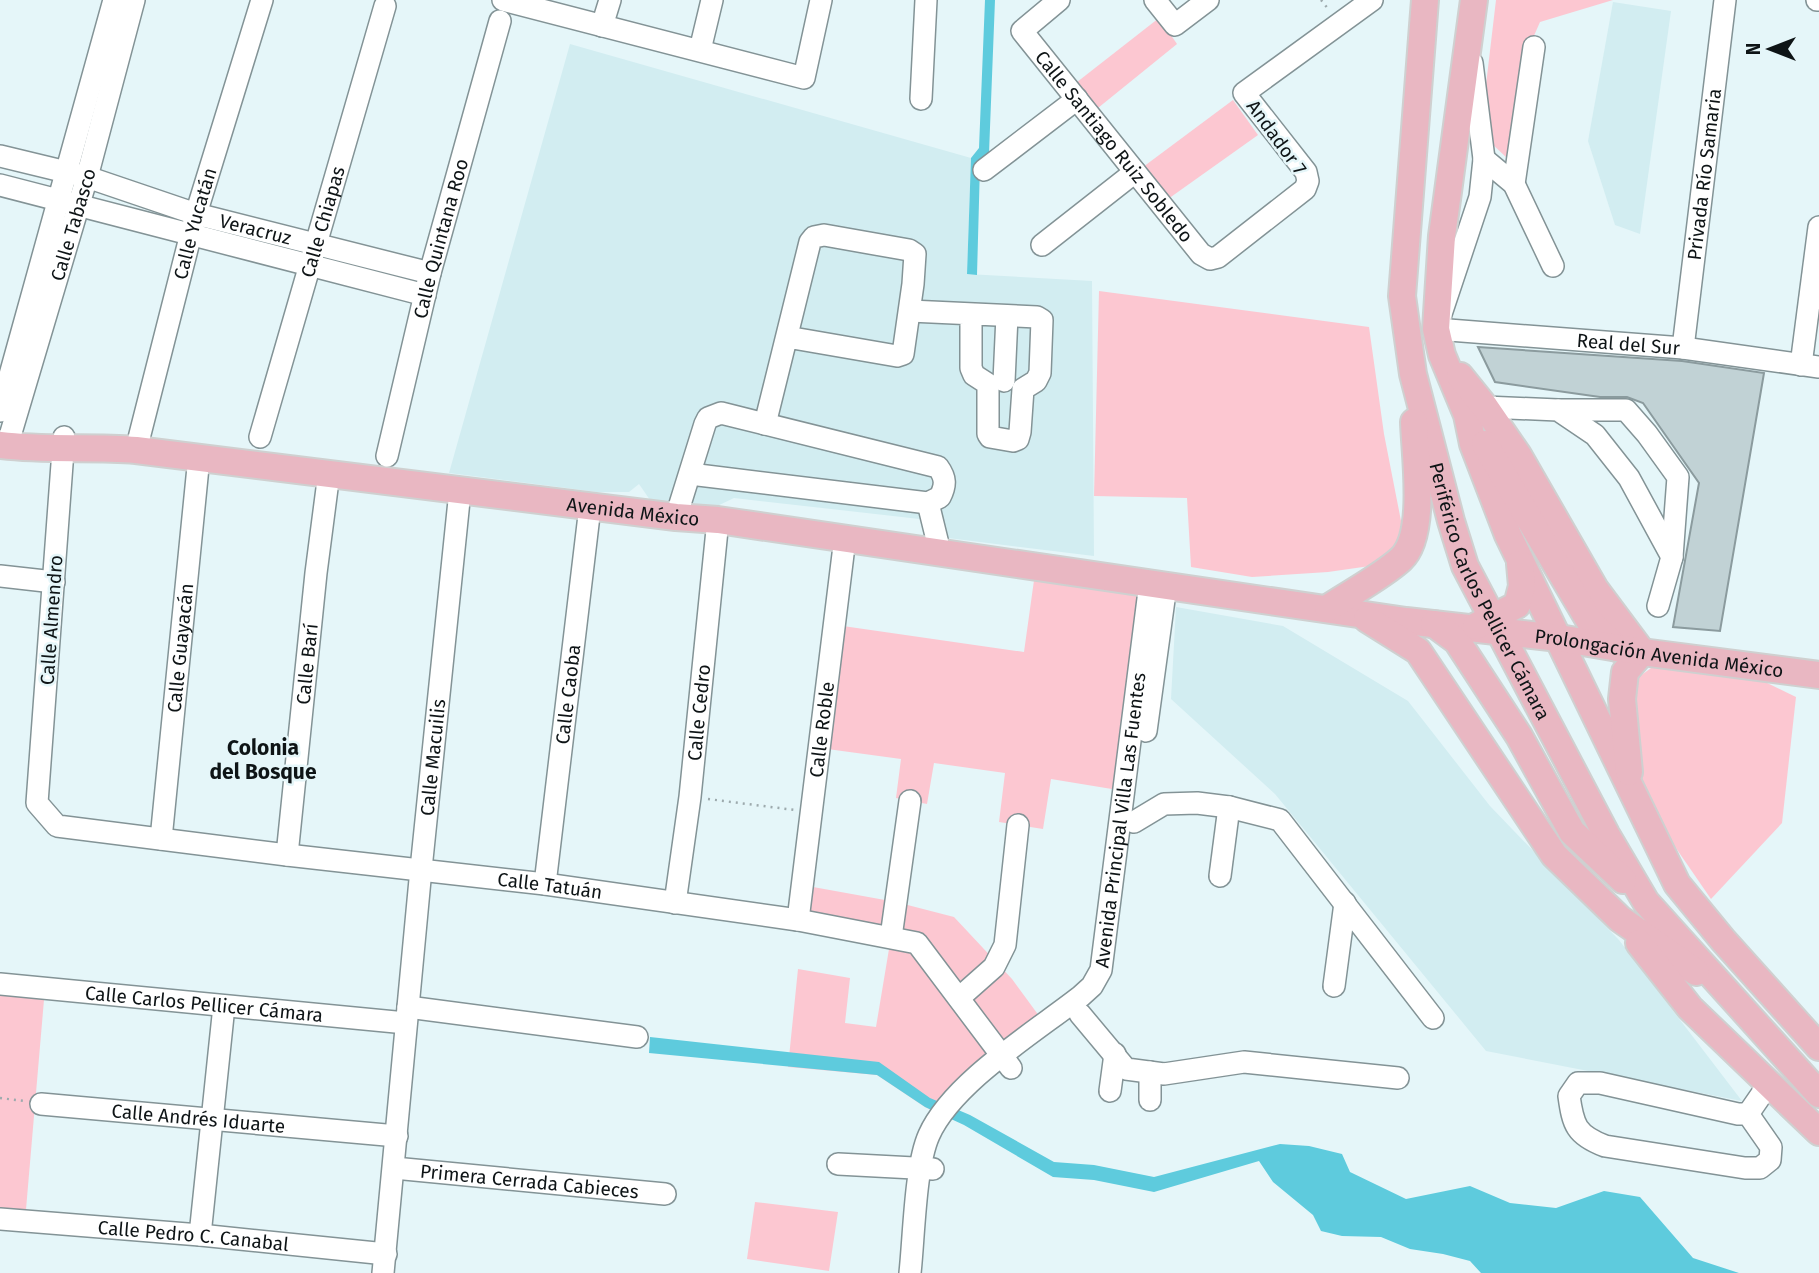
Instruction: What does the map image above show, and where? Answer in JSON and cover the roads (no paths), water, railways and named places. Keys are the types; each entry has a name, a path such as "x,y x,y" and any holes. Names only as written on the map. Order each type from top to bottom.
{"main road":[{"name":"Periférico Carlos Pellicer Cámara","path":"1425,0 1402,296 1413,374 1465,566 1488,626 1520,670 1606,834 1646,902 1819,1094"},
{"path":"1460,0 1469,43"},
{"name":"Periférico Carlos Pellicer Cámara","path":"1475,0 1442,236 1435,340 1476,411 1473,444 1501,467 1520,561 1678,884 1723,940 1819,1047"},
{"path":"1402,296 1435,340"},
{"path":"1328,608 1402,558 1415,534 1418,502 1413,374"},
{"path":"1476,411 1501,467 1590,622 1630,650 1622,699 1632,791"},
{"name":"Avenida México","path":"3,433 63,443 79,450 99,446 136,450 590,507 718,520 1158,584"},
{"path":"1488,626 1517,605 1522,586 1520,561"},
{"name":"Prolongación Avenida México","path":"1158,584 1434,624 1488,626 1630,650 1819,675"},
{"path":"1357,612 1418,651 1553,855 1620,919 1690,1008 1819,1132"},
{"path":"1434,624 1457,641 1519,736 1572,832 1646,902 1723,940"},
{"path":"1520,670 1521,649 1529,635"},
{"path":"1550,726 1554,708 1562,700 1572,702 1600,727"},
{"path":"1486,752 1519,736"},
{"path":"1620,919 1734,999"}],"street":[{"name":"Calle Tabasco","path":"3,433 18,412 76,175 114,0"},
{"name":"Calle Tabasco","path":"76,175 134,0"},
{"name":"Calle Yucatán","path":"136,450 196,214 262,0"},
{"path":"602,26 610,0"},
{"path":"700,50 712,0"},
{"path":"504,5 602,26 804,78 821,0"},
{"path":"921,99 926,0"},
{"name":"Calle Santiago Ruiz Sobledo","path":"1059,0 1022,32 1201,254 1210,259"},
{"path":"1155,0 1175,25 1208,0"},
{"name":"Andador 7","path":"1210,259 1218,257 1305,189 1308,181 1306,172 1244,93 1373,0"},
{"name":"Privada Río Samaria","path":"1683,348 1725,0"},
{"name":"Calle Quintana Roo","path":"387,456 430,273 504,5"},
{"name":"Calle Chiapas","path":"260,437 385,6"},
{"path":"1435,340 1480,197 1484,159 1469,43"},
{"path":"1514,184 1534,47"},
{"path":"984,170 1077,99"},
{"name":"Veracruz","path":"0,156 76,175 196,214 430,273"},
{"path":"1484,159 1514,184 1553,266"},
{"path":"1042,245 1135,172"},
{"path":"1480,197 1514,184"},
{"name":"Veracruz","path":"0,185 425,295"},
{"path":"1810,366 1819,227"},
{"path":"765,424 810,242 814,237 824,235 909,250 915,254 903,354 897,356 787,337"},
{"path":"910,311 1037,317 1042,320 1040,373 1036,381 1005,384 974,375 971,368 971,315"},
{"path":"1005,384 1007,316"},
{"name":"Real del Sur","path":"1435,340 1683,348 1810,366"},
{"path":"1476,411 1526,408 1626,410 1678,477 1672,557 1658,606"},
{"path":"1526,408 1542,428"},
{"path":"1558,410 1595,435 1629,478 1672,557"},
{"path":"676,517 708,418 721,413 937,467 944,475 945,486 940,497 928,503 690,474"},
{"name":"Calle Almendro","path":"37,803 63,443"},
{"name":"Calle Guayacán","path":"162,839 199,457"},
{"name":"Calle Barí","path":"287,855 329,473"},
{"name":"Calle Macuilis","path":"385,1264 421,869 460,491"},
{"path":"928,503 940,552"},
{"name":"Calle Caoba","path":"545,884 590,507"},
{"name":"Calle Cedro","path":"675,903 690,797 718,520"},
{"name":"Calle Roble","path":"798,920 845,538"},
{"path":"0,576 54,582"},
{"name":"Avenida Principal Villa Las Fuentes","path":"1006,1062 1080,1014 1102,995 1110,975 1134,822 1158,584"},
{"name":"Avenida Principal Villa Las Fuentes","path":"910,1273 927,1169 941,1138 961,1107 1006,1062 1092,986 1101,970 1158,584"},
{"path":"891,937 910,801"},
{"name":"Calle Tatuán","path":"37,803 57,826 545,884 798,920 917,943 1006,1062"},
{"path":"1134,822 1164,804 1198,803 1229,807 1284,823 1433,1018"},
{"path":"1220,876 1229,807"},
{"path":"959,999 994,967 1005,945 1018,825"},
{"path":"1335,986 1345,903"},
{"name":"Calle Carlos Pellicer Cámara","path":"0,984 224,1006 407,1015 637,1037"},
{"path":"200,1235 224,1006"},
{"path":"1080,1014 1126,1069 1164,1074 1244,1062 1398,1078"},
{"path":"1110,1091 1115,1054"},
{"path":"1150,1072 1150,1100"},
{"path":"1578,1083 1600,1083 1748,1114 1771,1147 1770,1160 1760,1168 1605,1146 1586,1138 1573,1120 1569,1096 1578,1083"},
{"path":"1748,1114 1769,1085"},
{"name":"Calle Andrés Iduarte","path":"41,1104 397,1136"},
{"path":"838,1164 927,1169"},
{"name":"Primera Cerrada Cabieces","path":"394,1168 665,1194"},
{"name":"Avenida Principal Villa Las Fuentes","path":"922,1273 927,1169"},
{"name":"Calle Pedro C. Canabal","path":"0,1219 200,1235 385,1264"}],"water":[{"path":"985,0 995,0 989,153 980,165 977,275 967,274 971,158 979,148"},
{"path":"650,1037 879,1062 930,1098 970,1115 1054,1162 1094,1165 1154,1177 1280,1144 1309,1146 1342,1154 1350,1172 1406,1199 1470,1186 1510,1203 1556,1208 1604,1191 1640,1197 1693,1258 1739,1273 1481,1273 1470,1261 1410,1249 1381,1237 1342,1236 1321,1231 1313,1215 1273,1182 1259,1161 1154,1192 1094,1180 1053,1177 964,1125 925,1107 877,1075 649,1053"}],"district":[{"name":"Colonia del Bosque","path":"263,760"}]}
